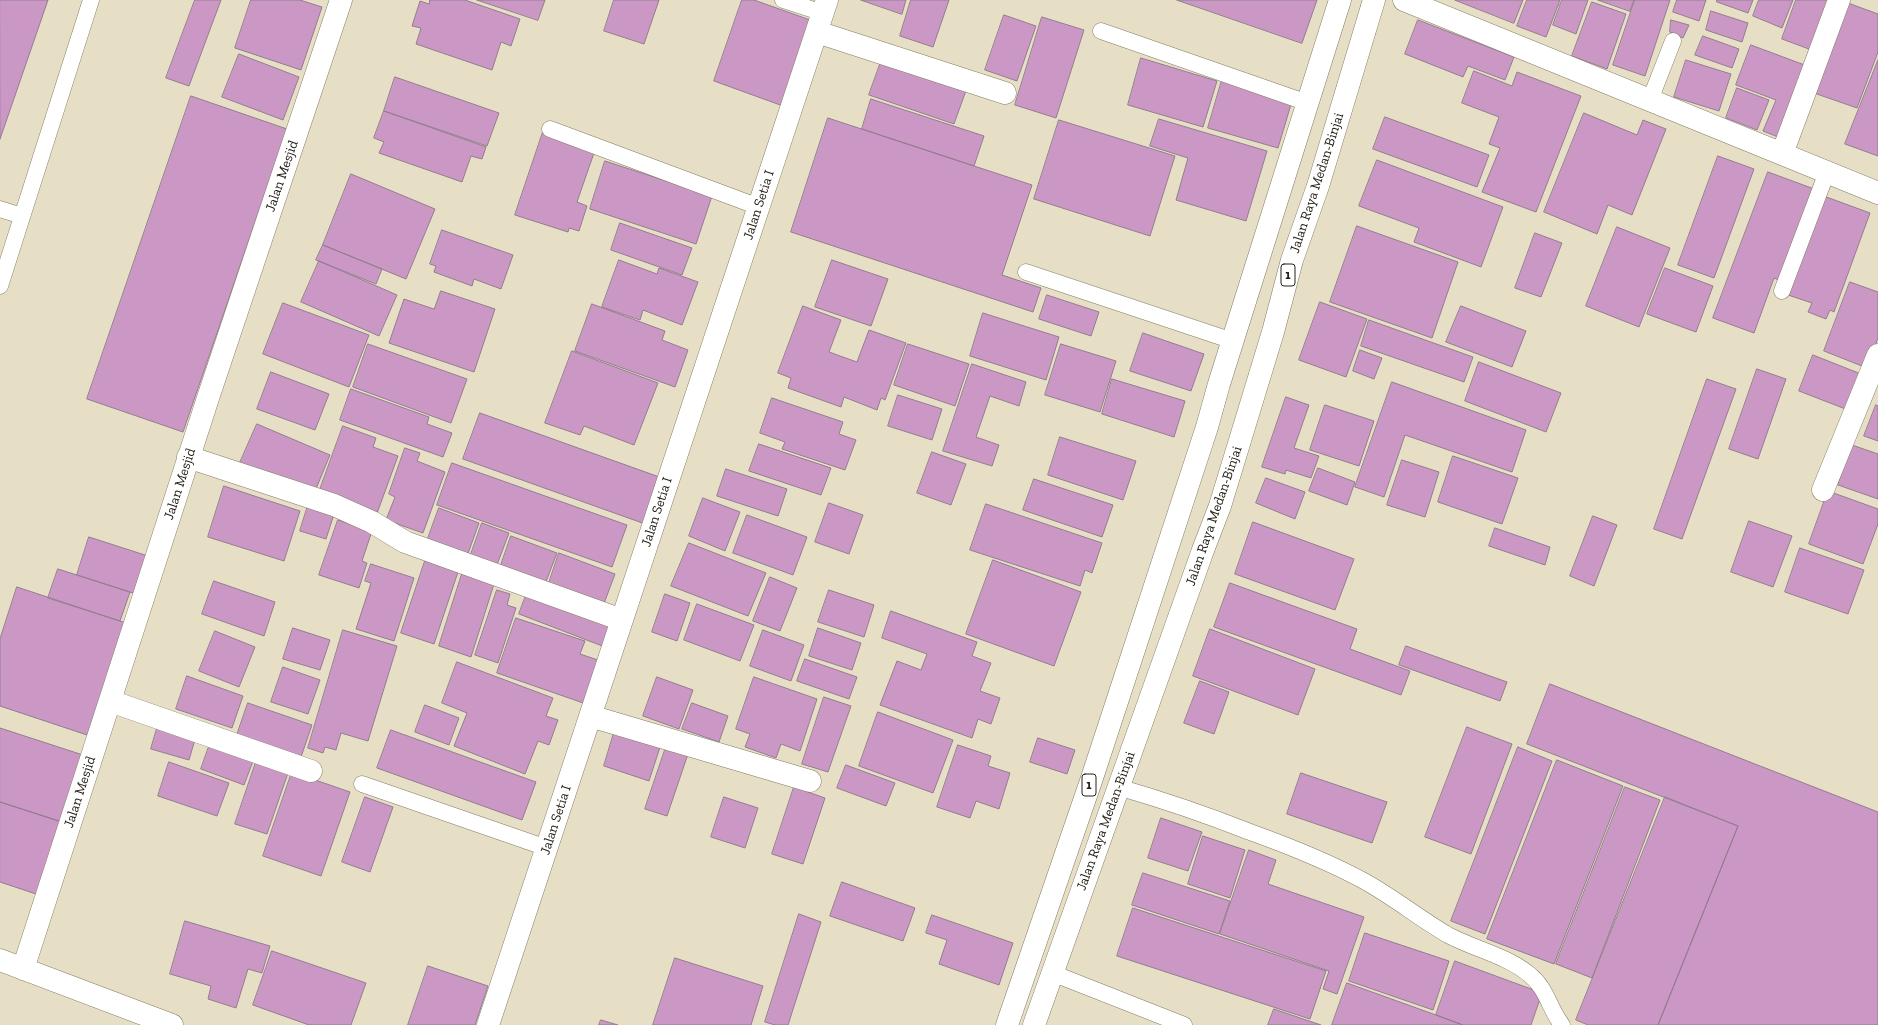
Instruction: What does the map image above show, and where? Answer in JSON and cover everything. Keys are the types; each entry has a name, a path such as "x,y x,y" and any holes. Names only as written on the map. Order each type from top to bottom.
{"main road":[{"name":"Jalan Mesjid","path":"23,969 188,457 341,0"},
{"name":"Jalan Raya Medan-Binjai","path":"1007,1025 1094,771 1207,427 1340,0"},
{"name":"Jalan Raya Medan-Binjai","path":"1034,1025 1200,557 1220,506 1273,332 1292,260 1318,186 1374,0"},
{"path":"1404,0 1827,172 1876,188"},
{"path":"1782,154 1838,0"},
{"path":"822,15 1005,93"},
{"name":"Jalan Setia I","path":"488,1025 822,15"},
{"path":"1823,490 1878,355"},
{"path":"188,457 334,505 372,522 405,542 622,620"},
{"path":"110,701 311,771"},
{"path":"590,716 810,781"},
{"path":"0,960 172,1025"}],"lane":[{"path":"0,286 91,0"},
{"path":"783,0 822,15"},
{"path":"1101,31 1308,103"},
{"path":"1650,100 1673,41"},
{"path":"550,129 758,207"},
{"path":"1782,291 1827,172"},
{"path":"0,209 22,216"},
{"path":"1026,272 1233,341"},
{"path":"362,784 547,848"},
{"path":"1118,787 1181,806 1304,852 1365,882 1450,936 1501,958 1529,974 1542,988 1549,999 1556,1018 1562,1025"},
{"path":"1052,973 1184,1025"}],"building":[{"path":"0,0 48,0 0,139"},
{"path":"195,0 221,0 189,86 166,78"},
{"path":"251,0 300,0 322,7 301,70 235,48"},
{"path":"430,0 465,0 520,19 511,46 501,42 492,70 416,44 421,28 412,26 420,1 429,4"},
{"path":"477,0 545,0 538,20"},
{"path":"614,0 659,0 644,44 604,31"},
{"path":"742,0 754,0 813,21 783,106 714,81"},
{"path":"861,0 906,0 902,14"},
{"path":"911,0 949,0 933,47 900,36"},
{"path":"1177,0 1317,0 1302,43"},
{"path":"1455,0 1523,0 1514,23"},
{"path":"1527,0 1560,0 1546,37 1517,26"},
{"path":"1562,0 1588,0 1576,34 1553,25"},
{"path":"1598,0 1634,0 1630,11"},
{"path":"1635,0 1670,0 1645,76 1613,65"},
{"path":"1677,0 1706,0 1699,21 1673,12"},
{"path":"1717,0 1753,0 1748,13 1717,2"},
{"path":"1759,0 1793,0 1782,28 1753,16"},
{"path":"1796,0 1835,0 1817,52 1782,39"},
{"path":"1592,2 1626,14 1607,69 1572,56"},
{"path":"1848,3 1878,14 1878,52 1857,108 1814,93"},
{"path":"1711,11 1748,23 1742,42 1706,30"},
{"path":"1004,15 1036,26 1017,81 985,70"},
{"path":"1042,17 1084,30 1056,118 1015,105"},
{"path":"1418,20 1514,57 1505,80 1468,66 1463,77 1405,54"},
{"path":"1671,20 1689,25 1683,38 1670,32"},
{"path":"1703,36 1739,49 1732,68 1695,55"},
{"path":"1751,45 1810,67 1783,139 1763,131 1776,100 1736,85"},
{"path":"239,54 299,77 283,120 222,97"},
{"path":"883,56 968,85 954,124 869,95"},
{"path":"1141,58 1217,81 1203,127 1128,105"},
{"path":"1686,60 1731,74 1719,111 1674,97"},
{"path":"1878,60 1878,156 1845,144"},
{"path":"1474,71 1512,86 1517,72 1581,96 1536,212 1482,192 1500,148 1489,144 1499,117 1462,103"},
{"path":"395,77 499,113 487,146 384,111"},
{"path":"1222,80 1292,101 1278,148 1208,128"},
{"path":"1737,88 1769,100 1757,130 1726,118"},
{"path":"191,96 287,129 183,432 87,399"},
{"path":"871,99 984,136 974,166 862,129"},
{"path":"384,111 486,147 482,159 471,156 462,182 379,153 384,142 374,138"},
{"path":"1584,113 1637,135 1643,120 1666,129 1632,215 1608,205 1597,234 1544,212"},
{"path":"1385,117 1489,155 1477,187 1373,149"},
{"path":"828,118 1032,185 1002,275 1041,288 1033,312 791,232"},
{"path":"1159,119 1267,151 1246,221 1176,200 1188,158 1150,146"},
{"path":"1059,120 1175,156 1150,236 1034,199"},
{"path":"543,132 595,150 577,202 587,206 579,231 569,228 568,232 515,215"},
{"path":"1718,156 1754,169 1714,278 1678,265"},
{"path":"1377,160 1503,207 1481,267 1414,242 1419,228 1359,206"},
{"path":"605,161 712,196 696,244 590,209"},
{"path":"1768,172 1817,190 1783,282 1774,278 1754,333 1713,318"},
{"path":"351,174 435,209 406,279 323,245"},
{"path":"1821,195 1870,213 1834,312 1830,310 1826,319 1808,312 1812,303 1785,294"},
{"path":"620,223 692,248 682,275 611,250"},
{"path":"1357,226 1458,262 1432,338 1330,302"},
{"path":"1617,227 1670,248 1639,327 1586,306"},
{"path":"442,230 513,255 501,289 474,279 472,286 434,272 436,266 430,264"},
{"path":"1535,233 1562,243 1541,297 1515,288"},
{"path":"323,245 382,269 376,284 316,260"},
{"path":"619,260 657,274 659,268 698,282 682,325 643,310 640,320 602,307"},
{"path":"832,260 888,279 871,326 815,307"},
{"path":"319,261 397,295 379,336 301,302"},
{"path":"1665,268 1713,286 1696,332 1647,314"},
{"path":"1850,282 1878,292 1878,338 1867,368 1824,351"},
{"path":"441,291 495,309 474,372 389,343 404,299 434,309"},
{"path":"1047,295 1099,312 1091,336 1039,319"},
{"path":"1320,302 1367,319 1346,377 1299,360"},
{"path":"283,303 369,335 349,387 263,354"},
{"path":"592,304 665,331 662,340 688,350 675,387 575,351"},
{"path":"803,306 841,320 829,352 857,362 869,330 906,343 885,400 881,398 877,410 844,397 841,407 788,388 791,378 778,373"},
{"path":"1461,306 1526,331 1512,367 1446,342"},
{"path":"983,313 1059,337 1046,380 970,356"},
{"path":"1369,320 1473,357 1464,382 1361,346"},
{"path":"1143,333 1204,354 1191,391 1130,371"},
{"path":"368,344 467,379 451,423 353,387"},
{"path":"908,344 969,364 955,406 894,385"},
{"path":"1061,344 1116,361 1100,412 1045,395"},
{"path":"1360,350 1382,358 1374,379 1353,371"},
{"path":"572,351 658,383 634,445 584,426 580,435 545,423"},
{"path":"1813,355 1861,374 1848,410 1799,391"},
{"path":"1479,362 1561,393 1546,432 1465,401"},
{"path":"972,364 1026,382 1019,406 990,396 976,437 999,445 992,466 943,451"},
{"path":"1757,369 1786,379 1758,459 1729,449"},
{"path":"271,372 329,394 315,430 257,409"},
{"path":"1112,379 1185,401 1174,437 1102,414"},
{"path":"1707,379 1736,389 1682,539 1654,529"},
{"path":"1392,382 1526,430 1512,472 1405,435 1384,497 1355,487"},
{"path":"351,389 429,417 427,424 452,433 443,457 340,420"},
{"path":"898,395 942,409 932,440 888,426"},
{"path":"1286,397 1309,405 1294,448 1319,456 1311,478 1286,470 1285,474 1262,467"},
{"path":"772,398 843,422 839,434 856,440 845,470 782,449 785,442 760,433"},
{"path":"1325,405 1374,421 1359,466 1310,450"},
{"path":"1876,405 1878,406 1878,441 1864,436"},
{"path":"480,413 665,479 648,525 463,459"},
{"path":"257,424 330,455 313,496 239,465"},
{"path":"343,426 376,438 373,447 398,456 376,516 318,495"},
{"path":"1060,437 1136,461 1123,500 1048,475"},
{"path":"759,444 831,468 821,495 749,471"},
{"path":"1852,445 1878,454 1878,499 1838,485"},
{"path":"405,448 420,453 417,461 445,472 423,533 386,520 395,497 389,494"},
{"path":"932,452 966,464 951,505 917,493"},
{"path":"1453,456 1518,478 1502,524 1438,502"},
{"path":"1402,460 1439,472 1425,517 1387,505"},
{"path":"452,463 627,525 612,567 437,505"},
{"path":"1318,468 1355,482 1347,505 1309,491"},
{"path":"726,469 787,489 778,516 717,496"},
{"path":"1266,478 1305,492 1295,519 1256,503"},
{"path":"1034,479 1113,505 1102,537 1023,510"},
{"path":"224,486 300,511 284,561 208,537"},
{"path":"1828,491 1878,509 1878,524 1863,564 1809,544"},
{"path":"703,498 740,512 725,551 689,536"},
{"path":"310,499 336,508 326,539 300,531"},
{"path":"829,503 863,515 849,554 815,542"},
{"path":"986,504 1102,543 1092,573 1085,570 1080,586 970,550"},
{"path":"439,508 479,523 466,559 426,544"},
{"path":"747,515 807,537 793,575 733,553"},
{"path":"1593,516 1617,525 1594,586 1570,576"},
{"path":"338,520 372,531 362,561 367,563 359,588 319,575"},
{"path":"1749,521 1792,536 1773,587 1731,572"},
{"path":"1253,522 1354,559 1335,610 1235,574"},
{"path":"482,523 509,533 495,570 469,560"},
{"path":"1495,528 1550,547 1545,565 1489,546"},
{"path":"511,536 557,553 544,587 499,571"},
{"path":"89,537 148,556 136,594 77,575"},
{"path":"689,543 766,573 748,616 671,586"},
{"path":"1800,548 1864,570 1848,614 1785,592"},
{"path":"559,553 615,574 602,609 547,589"},
{"path":"993,560 1081,592 1054,666 966,634"},
{"path":"425,561 458,572 434,644 401,633"},
{"path":"371,564 414,578 394,641 356,629 371,583 365,581"},
{"path":"58,569 130,592 120,621 48,598"},
{"path":"462,574 494,584 471,657 439,646"},
{"path":"770,577 797,588 780,631 753,621"},
{"path":"214,581 275,602 264,636 202,614"},
{"path":"1230,583 1357,629 1350,649 1410,671 1401,695 1214,627"},
{"path":"17,587 126,623 90,736 0,706 0,639"},
{"path":"497,590 510,594 507,605 516,608 498,663 475,655"},
{"path":"528,590 620,625 610,649 519,614"},
{"path":"829,590 874,605 864,637 818,622"},
{"path":"665,594 690,603 677,641 652,632"},
{"path":"697,604 754,625 740,661 684,640"},
{"path":"891,611 977,642 972,656 991,663 980,691 1000,698 991,724 978,719 972,738 880,705 897,661 921,670 927,654 882,638"},
{"path":"516,618 585,641 580,654 604,662 589,705 497,673"},
{"path":"293,628 330,640 320,670 283,659"},
{"path":"818,628 861,643 852,670 809,656"},
{"path":"1210,629 1315,669 1298,715 1193,676"},
{"path":"343,630 397,646 368,741 341,733 336,750 325,747 323,753 308,748"},
{"path":"763,630 804,645 791,681 750,666"},
{"path":"215,631 255,647 239,687 199,671"},
{"path":"1406,646 1507,682 1500,701 1399,665"},
{"path":"805,659 857,677 849,699 797,681"},
{"path":"457,662 553,698 546,716 558,720 549,745 538,741 525,774 454,746 467,713 442,703"},
{"path":"283,667 320,680 308,714 271,702"},
{"path":"187,676 243,696 232,728 176,709"},
{"path":"657,677 693,690 679,729 643,716"},
{"path":"754,677 817,699 800,751 781,744 776,758 745,747 750,734 736,729"},
{"path":"1200,681 1229,692 1214,734 1184,723"},
{"path":"1550,684 1878,812 1878,1025 1658,1025 1738,826 1527,744"},
{"path":"824,697 851,706 828,772 802,764"},
{"path":"248,703 312,725 301,757 237,735"},
{"path":"692,703 728,716 719,742 682,729"},
{"path":"425,705 459,718 449,745 415,732"},
{"path":"878,712 953,740 933,793 859,766"},
{"path":"158,725 196,736 189,760 151,749"},
{"path":"616,726 662,741 649,781 604,766"},
{"path":"1467,727 1512,744 1471,854 1425,837"},
{"path":"0,728 83,755 62,822 0,802"},
{"path":"391,730 536,782 522,820 377,768"},
{"path":"1038,738 1075,750 1067,774 1030,762"},
{"path":"211,741 255,756 244,785 201,769"},
{"path":"667,744 689,751 667,816 645,809"},
{"path":"958,745 991,756 988,766 1010,773 999,809 976,801 970,818 937,807"},
{"path":"1518,747 1552,761 1485,934 1451,921"},
{"path":"257,759 289,770 267,834 235,824"},
{"path":"1557,760 1623,786 1554,964 1487,939"},
{"path":"169,762 229,783 217,816 158,796"},
{"path":"846,765 895,783 886,806 837,788"},
{"path":"292,772 350,792 321,876 263,856"},
{"path":"1301,773 1387,802 1372,843 1287,814"},
{"path":"794,787 825,798 803,864 772,854"},
{"path":"1625,787 1660,800 1592,978 1556,964"},
{"path":"365,797 393,807 370,872 342,862"},
{"path":"724,797 758,808 745,848 711,837"},
{"path":"1665,797 1738,826 1658,1025 1588,1025 1576,1020"},
{"path":"0,802 62,822 39,895 0,882"},
{"path":"1161,818 1202,832 1188,871 1148,858"},
{"path":"1203,836 1245,850 1230,898 1188,884"},
{"path":"1249,850 1276,860 1268,884 1364,917 1337,994 1323,989 1329,971 1220,934"},
{"path":"1143,873 1230,901 1219,934 1132,905"},
{"path":"842,882 915,908 903,941 830,916"},
{"path":"1133,908 1326,971 1310,1019 1117,956"},
{"path":"799,914 821,922 788,1025 775,1025 765,1022"},
{"path":"932,915 1013,943 999,985 939,964 947,940 926,933"},
{"path":"185,921 270,946 262,973 248,969 236,1008 208,999 211,986 170,974"},
{"path":"1365,933 1449,961 1433,1010 1349,981"},
{"path":"272,951 366,983 351,1025 309,1025 253,1005"},
{"path":"675,958 763,986 751,1025 653,1025"},
{"path":"1455,961 1542,993 1531,1025 1463,1025 1436,1015"},
{"path":"428,966 488,986 475,1025 408,1025"},
{"path":"1347,983 1436,1015 1463,1025 1332,1025"},
{"path":"1274,1009 1321,1025 1268,1025"},
{"path":"601,1020 618,1025 599,1025"}]}
